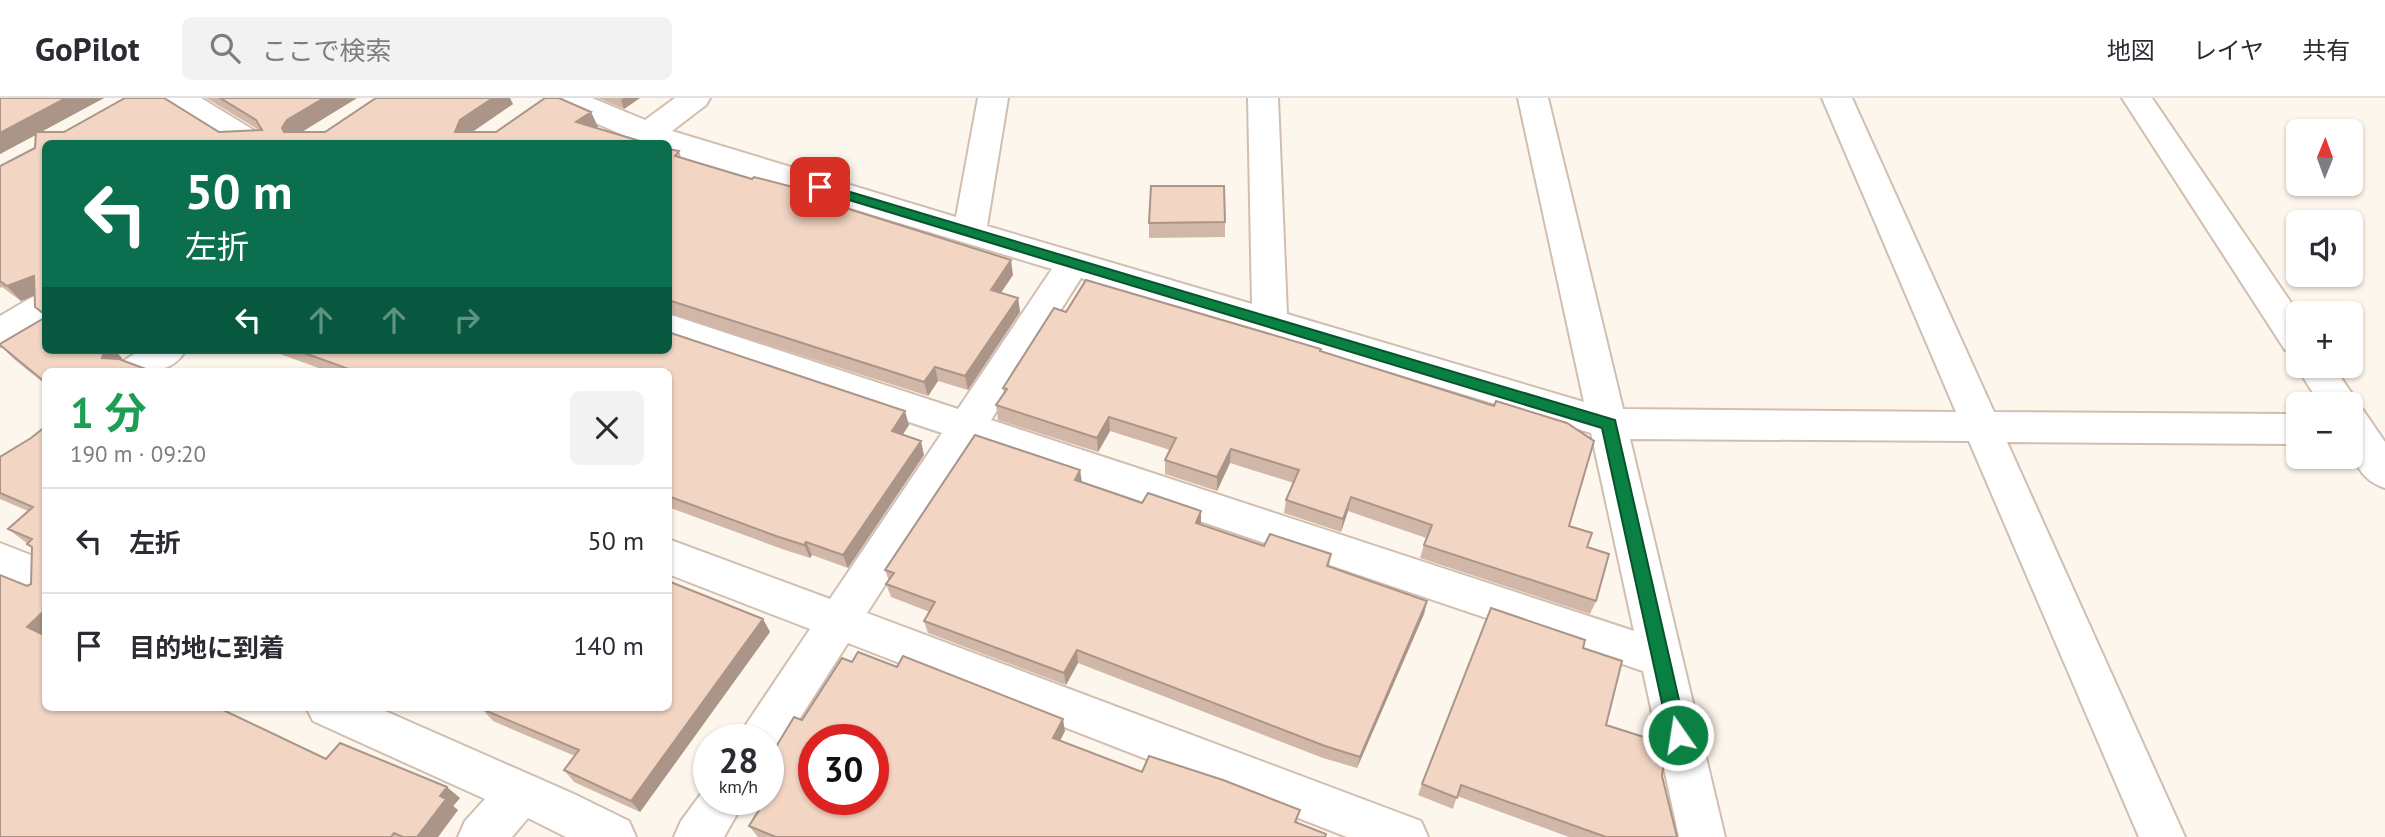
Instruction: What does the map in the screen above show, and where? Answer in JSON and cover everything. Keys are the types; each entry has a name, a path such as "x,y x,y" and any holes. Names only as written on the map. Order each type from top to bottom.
{"street":[{"path":"179,98 247,140"},
{"path":"648,134 695,98"},
{"path":"970,231 993,98"},
{"path":"1263,98 1270,324"},
{"path":"1533,98 1702,837"},
{"path":"1837,98 2162,837"},
{"path":"2137,98 2286,323"},
{"path":"550,101 668,140"},
{"path":"672,141 1270,324 1609,424 2286,429"},
{"path":"772,724 1073,264"},
{"path":"0,333 42,307"},
{"path":"672,328 1660,658"},
{"path":"2363,435 2385,474"},
{"path":"672,558 1405,837"},
{"path":"0,560 42,578"},
{"path":"337,711 613,837"},
{"path":"481,837 521,793"},
{"path":"697,837 712,815"}],"building":[{"path":"0,98 66,98 0,133"},
{"path":"125,98 164,98 219,132 262,130 256,120 220,98 324,98 287,120 282,128 284,132 325,132 376,98 493,98 460,120 455,132 496,132 545,98 559,98 591,112 576,122 637,140 42,140 42,312 35,307 34,276 7,286 0,281 0,166 35,148 36,132 64,132"},
{"path":"672,150 679,151 675,156 752,179 754,177 824,195 820,200 1011,260 991,290 1018,298 965,376 935,367 924,382 672,301"},
{"path":"1151,186 1224,186 1225,222 1149,223"},
{"path":"1086,280 1321,349 1320,351 1494,406 1496,401 1567,423 1594,441 1569,526 1592,533 1587,547 1609,554 1596,601 1424,545 1432,525 1351,497 1343,519 1286,500 1299,470 1231,449 1217,477 1165,460 1176,438 1109,417 1097,438 996,405 1007,389 1003,388 1054,308 1066,312"},
{"path":"42,319 42,354 104,354 102,358 119,359 143,368 42,368 42,380 0,344"},
{"path":"672,333 905,411 892,431 921,441 843,555 806,542 804,545 776,536 672,497 672,368 346,368 307,354 672,354"},
{"path":"42,429 42,613 27,627 42,634 42,711 225,711 326,759 340,743 447,787 440,796 446,799 417,837 403,837 394,833 391,837 0,837 0,575 27,586 31,584 32,547 27,544 32,539 8,529 33,507 0,493 0,457"},
{"path":"975,435 1080,470 1075,480 1142,503 1148,493 1201,511 1196,523 1264,546 1270,534 1331,554 1327,566 1427,601 1360,757 1077,650 1064,673 924,621 935,602 886,584 894,573 885,570"},
{"path":"672,583 763,619 631,801 564,770 579,750 487,711 672,711"},
{"path":"1491,608 1585,640 1583,648 1622,661 1606,725 1666,744 1662,776 1677,837 1606,837 1461,785 1457,798 1422,784"},
{"path":"858,652 897,667 903,656 1063,719 1053,738 1142,772 1149,756 1223,780 1300,810 1295,822 1326,834 1325,837 776,837 749,826 756,815 784,815 784,734 794,717 802,720 842,658 852,662"}],"route":[{"path":"820,187 1609,424 1678,735"}]}
